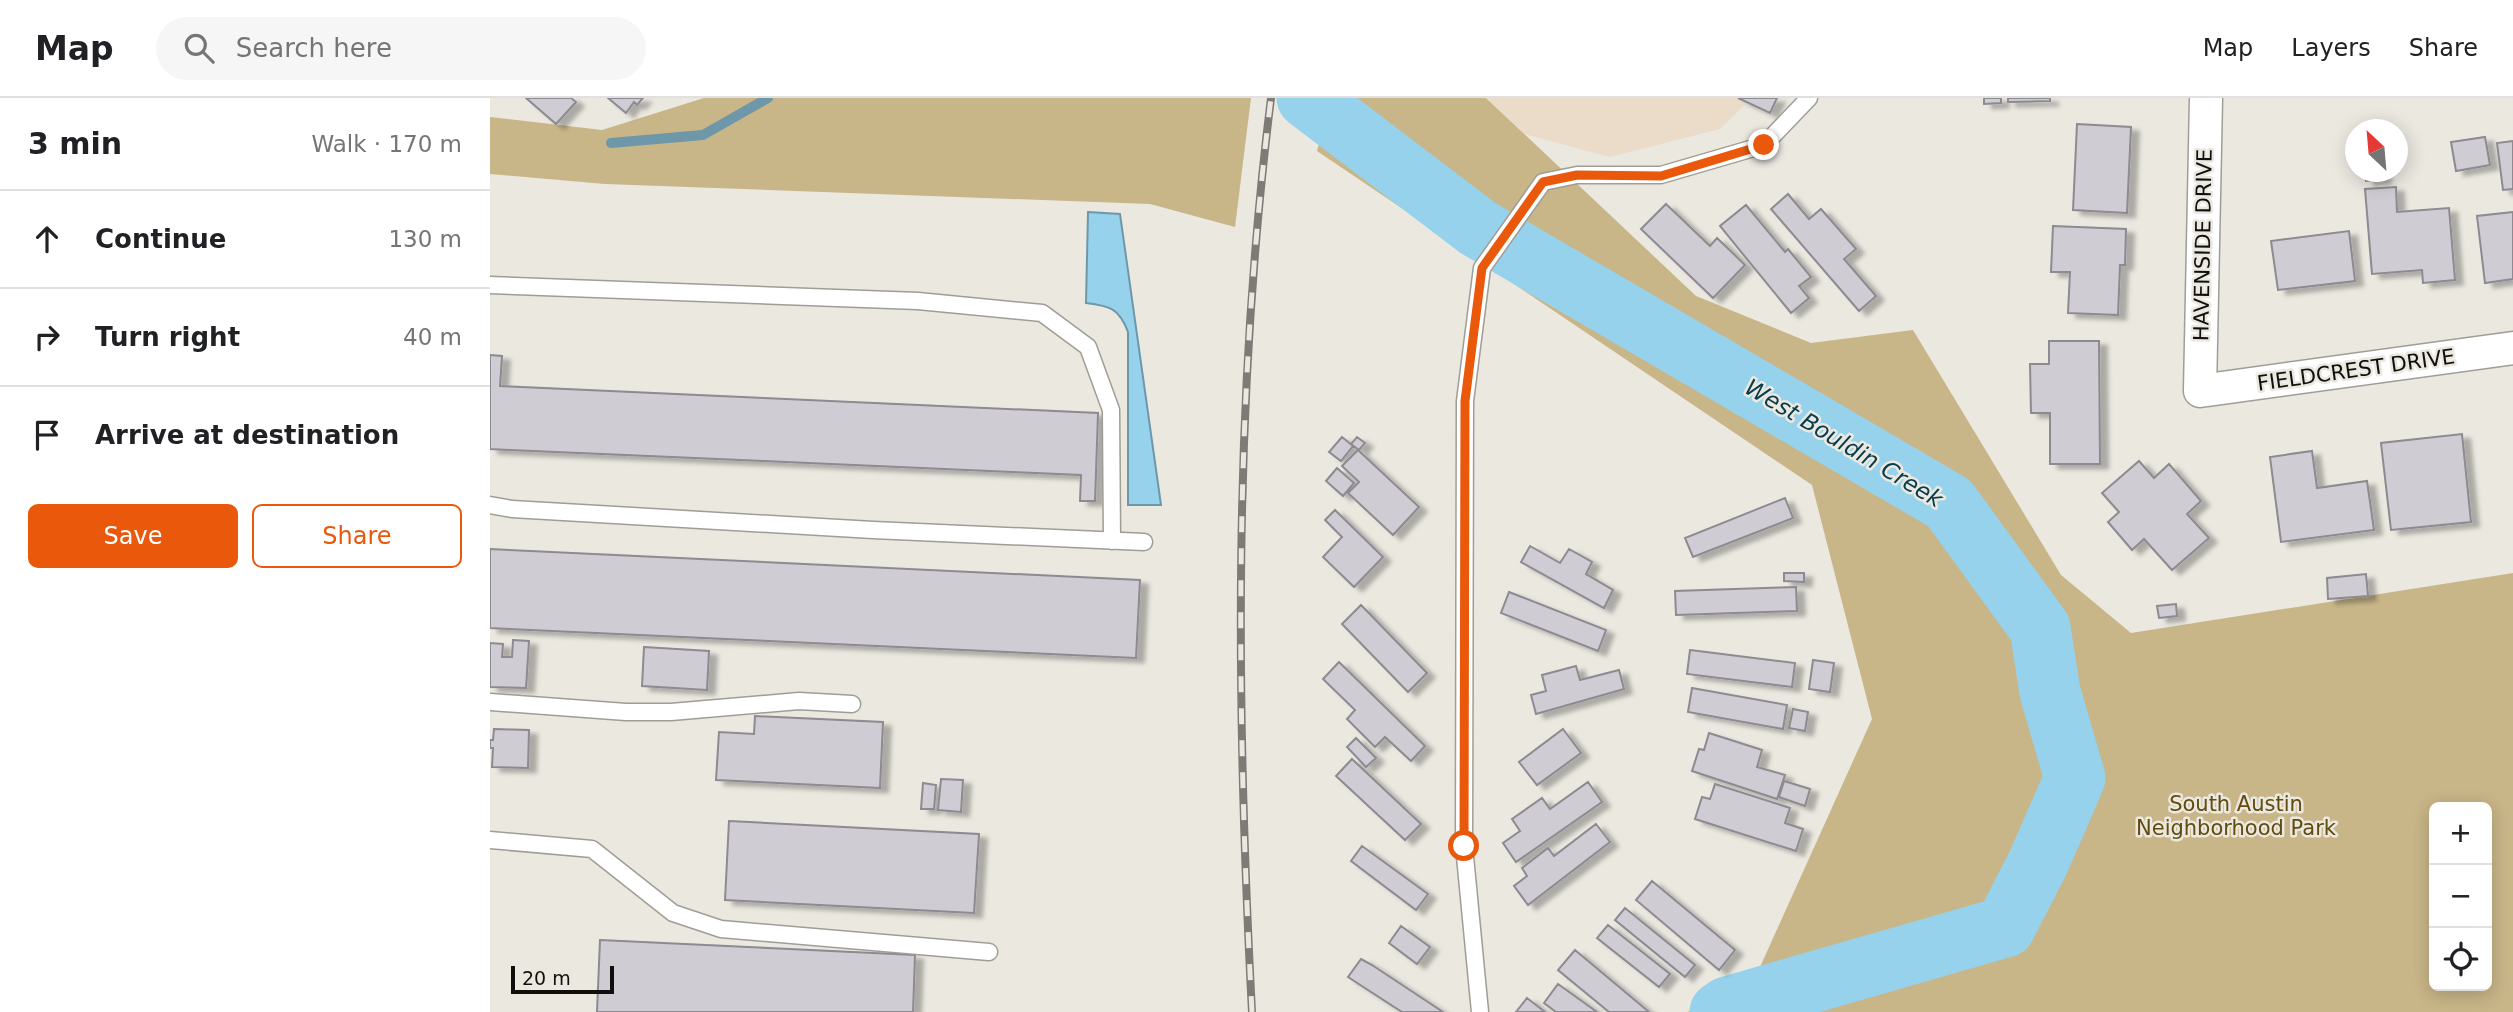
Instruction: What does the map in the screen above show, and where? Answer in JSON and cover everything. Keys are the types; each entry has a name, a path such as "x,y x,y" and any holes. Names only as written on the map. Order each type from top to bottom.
{"street":[{"name":"HAVENSIDE DRIVE","path":"2200,391 2206,98"},
{"name":"FIELDCREST DRIVE","path":"2200,391 2513,348"}],"lane":[{"path":"1480,1012 1464,832 1465,401 1482,268 1543,182 1577,175 1661,176 1764,145 1809,98"},
{"path":"490,285 918,301 1042,313 1088,347 1111,410 1112,541"},
{"path":"490,505 526,510 1144,542"},
{"path":"490,702 659,712 799,701 852,704"},
{"path":"490,840 592,849 673,913 721,929 989,952"}],"shaded area":[{"path":"1487,98 1752,98 1720,129 1610,157 1524,134"}],"green space":[{"path":"704,98 1251,98 1235,227 1150,204 605,184 490,174 490,117 602,130"},
{"name":"South Austin Neighborhood Park","path":"1331,98 1486,98 1696,296 1811,343 1913,330 2061,575 2131,633 2513,573 2513,1012 1687,1012 1751,987 1872,719 1812,485 1317,151"}],"water":[{"path":"1088,212 1120,214 1161,505 1128,505 1128,332 1121,318 1113,310 1086,303"}],"building":[{"path":"526,98 571,98 576,102 556,124"},
{"path":"608,98 643,98 637,105 634,102 626,113"},
{"path":"1738,98 1777,98 1770,113"},
{"path":"1984,98 2001,98 2001,103 1984,104"},
{"path":"2008,98 2050,98 2050,101 2008,102"},
{"path":"2077,124 2131,127 2127,213 2073,210"},
{"path":"2485,137 2490,165 2456,171 2451,142"},
{"path":"2513,141 2513,189 2503,190 2497,143"},
{"path":"2396,187 2397,212 2449,208 2455,280 2423,283 2422,270 2372,274 2365,189"},
{"path":"1788,194 1809,219 1821,209 1856,249 1844,259 1876,296 1859,311 1771,209"},
{"path":"1666,204 1710,246 1717,238 1745,265 1713,298 1641,229"},
{"path":"1746,205 1785,252 1788,249 1811,277 1799,286 1809,298 1791,313 1720,226"},
{"path":"2513,212 2513,279 2485,283 2477,216"},
{"path":"2053,226 2126,229 2125,265 2120,265 2118,315 2068,313 2070,272 2051,272"},
{"path":"2349,231 2355,281 2278,290 2271,241"},
{"path":"2049,341 2099,341 2100,464 2050,464 2050,413 2031,413 2030,364 2049,364"},
{"path":"490,355 502,356 500,386 1098,413 1095,501 1080,501 1081,475 490,449"},
{"path":"2462,434 2471,522 2391,530 2381,443"},
{"path":"1342,437 1353,446 1341,461 1329,452"},
{"path":"1357,437 1365,443 1359,450 1351,444"},
{"path":"1358,450 1419,507 1393,535 1348,493 1359,482 1342,466"},
{"path":"2312,451 2317,488 2367,481 2374,530 2281,542 2270,457"},
{"path":"2139,461 2154,478 2169,464 2201,501 2187,514 2209,538 2172,570 2144,539 2132,550 2108,522 2119,512 2102,493"},
{"path":"1337,468 1354,483 1343,496 1326,481"},
{"path":"1785,498 1793,518 1693,557 1685,538"},
{"path":"1335,510 1383,557 1354,587 1323,557 1342,537 1325,520"},
{"path":"1530,546 1560,563 1569,549 1592,562 1586,574 1613,590 1604,608 1521,562"},
{"path":"490,549 1140,580 1136,658 490,628"},
{"path":"1784,573 1804,573 1804,582 1784,581"},
{"path":"2366,574 2368,596 2328,599 2327,578"},
{"path":"1796,587 1797,611 1676,615 1675,591"},
{"path":"1509,592 1606,630 1598,651 1501,613"},
{"path":"2176,604 2177,616 2159,618 2157,606"},
{"path":"1361,605 1427,673 1408,692 1342,624"},
{"path":"513,640 529,641 526,688 490,687 490,643 503,644 502,657 512,657"},
{"path":"644,647 709,651 707,690 642,686"},
{"path":"1690,650 1795,663 1792,687 1687,674"},
{"path":"1813,660 1834,663 1830,692 1809,689"},
{"path":"1339,662 1425,746 1411,761 1385,737 1375,747 1347,719 1355,710 1323,679"},
{"path":"1576,666 1580,680 1619,670 1624,689 1536,714 1531,695 1546,691 1542,675"},
{"path":"1692,688 1787,705 1783,729 1688,712"},
{"path":"1793,709 1808,712 1805,731 1789,728"},
{"path":"755,716 883,722 880,788 716,780 719,732 754,734"},
{"path":"494,729 529,730 528,768 492,767 493,748 490,748 490,740 493,740"},
{"path":"1563,729 1581,753 1537,785 1519,762"},
{"path":"1709,733 1762,750 1757,767 1785,775 1777,799 1692,771 1699,749 1704,750"},
{"path":"1356,738 1376,758 1366,767 1347,747"},
{"path":"1352,759 1421,824 1405,840 1336,776"},
{"path":"941,779 963,780 961,812 938,810"},
{"path":"1784,781 1810,789 1805,806 1779,797"},
{"path":"1588,782 1602,802 1516,862 1503,843 1520,831 1512,819 1542,798 1550,809"},
{"path":"923,783 936,785 934,809 921,809"},
{"path":"1715,784 1790,808 1785,823 1803,829 1796,851 1695,819 1702,797 1710,799"},
{"path":"729,821 979,834 974,913 725,900"},
{"path":"1596,824 1610,842 1528,905 1514,886 1527,876 1522,868 1548,848 1554,856"},
{"path":"1362,846 1428,894 1416,910 1351,861"},
{"path":"1652,881 1735,950 1719,970 1636,900"},
{"path":"1625,908 1695,965 1685,977 1615,920"},
{"path":"1608,925 1670,974 1659,987 1597,938"},
{"path":"1401,926 1430,947 1417,964 1389,943"},
{"path":"600,940 915,955 913,1012 597,1012"},
{"path":"1575,950 1649,1012 1609,1012 1558,970"},
{"path":"1361,959 1443,1012 1402,1012 1348,977"},
{"path":"1558,984 1597,1012 1556,1012 1544,1003"},
{"path":"1527,998 1545,1012 1516,1012"}],"waterway":[{"path":"611,143 703,135 768,98"},
{"name":"West Bouldin Creek","path":"1307,98 1478,228 1949,503 2040,628 2050,692 2075,778 2038,863 2005,927 1727,1007 1720,1012"}],"railway":[{"path":"1252,1012 1243,783 1241,555 1250,326 1271,98"}],"route":[{"path":"1464,846 1465,401 1482,268 1543,182 1577,175 1661,176 1764,145"}]}
